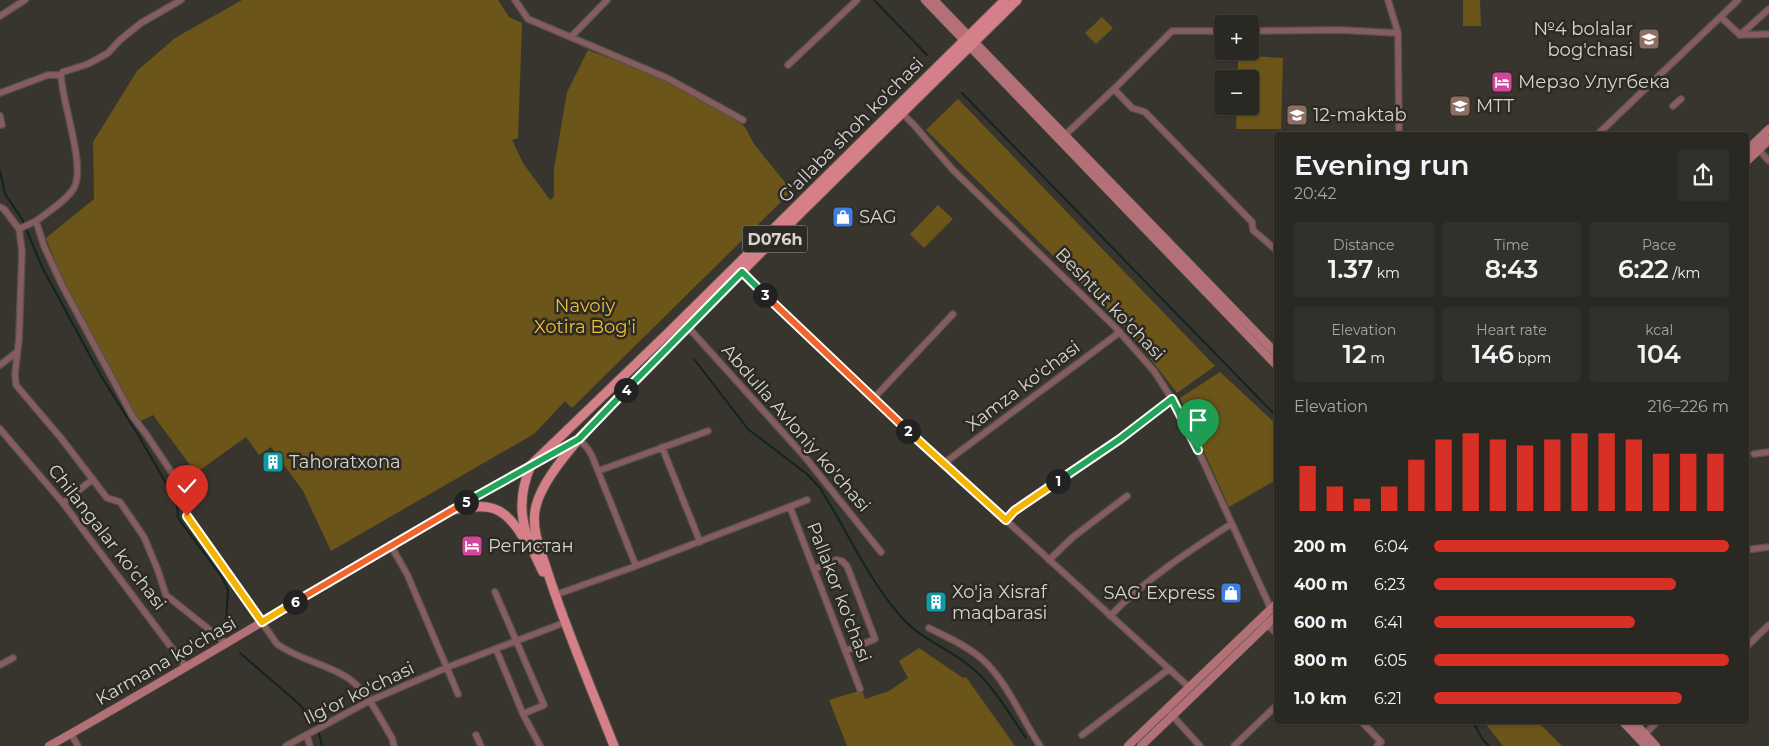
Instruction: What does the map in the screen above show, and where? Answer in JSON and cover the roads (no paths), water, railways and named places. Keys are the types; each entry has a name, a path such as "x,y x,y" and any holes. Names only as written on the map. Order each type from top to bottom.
{"main road":[{"path":"925,0 970,42"},
{"path":"934,0 970,42 1274,363"},
{"name":"G'allaba shoh ko'chasi","path":"531,465 579,439 687,326 902,113 970,42 989,16 1005,0"},
{"path":"970,42 1017,0"},
{"name":"G'allaba shoh ko'chasi","path":"531,465 970,42"},
{"path":"1749,158 1769,129"},
{"path":"1062,138 1274,351"},
{"path":"1749,150 1769,140"},
{"path":"579,439 545,484 539,496 535,508 535,531 555,595 614,746"},
{"path":"530,547 524,527 522,499 523,489 531,465"},
{"name":"Karmana ko'chasi","path":"49,746 531,465"},
{"path":"452,510 478,506 501,511 514,523 530,547 555,595"},
{"path":"1142,746 1174,716 1274,611"},
{"path":"1128,746 1265,622"},
{"path":"1626,724 1656,746"},
{"path":"1635,724 1646,746"}],"street":[{"path":"0,16 25,0"},
{"path":"0,94 48,75 61,75 63,72 88,64 108,53 120,40 141,23 181,0"},
{"path":"515,0 528,19 668,78 743,120"},
{"path":"571,37 607,0"},
{"path":"788,65 857,0"},
{"path":"1388,0 1398,33 1399,132"},
{"path":"1600,132 1738,0"},
{"path":"1740,35 1769,9"},
{"path":"1721,17 1740,35 1769,34"},
{"path":"1259,31 1340,30 1398,33"},
{"path":"1062,138 1172,32 1214,31"},
{"path":"19,229 36,221 69,195 74,188 78,170 61,75"},
{"path":"1114,89 1132,108 1145,112 1252,222 1253,230 1274,248"},
{"path":"1673,106 1681,99"},
{"name":"Beshtut ko'chasi","path":"902,113 953,170 1032,244 1120,332 1154,371 1172,399 1198,450 1231,524 1274,608"},
{"path":"0,116 2,125"},
{"path":"1756,147 1769,161"},
{"path":"0,207 4,208 19,229 22,260 19,339 15,374 16,385 107,498 120,502 144,537 158,568 166,595 226,643"},
{"path":"36,221 44,246 62,284 129,410 186,494 187,516 277,644 291,654 344,675 356,684 392,738 394,746"},
{"path":"742,272 873,399 1190,688"},
{"path":"873,399 953,314"},
{"name":"Abdulla Avloniy ko'chasi","path":"687,326 805,457 881,552"},
{"name":"Xamza ko'chasi","path":"944,464 1120,332"},
{"path":"0,365 17,352"},
{"path":"1006,520 1014,511 1120,439 1172,399"},
{"name":"Chilangalar ko'chasi","path":"0,429 63,503 186,667"},
{"path":"598,470 708,431"},
{"path":"579,439 588,449 598,470 636,566"},
{"path":"662,447 700,542"},
{"path":"1754,454 1769,452"},
{"path":"63,503 93,479"},
{"path":"1049,560 1073,537 1126,496"},
{"path":"555,595 700,542 807,500"},
{"name":"Pallakor ko'chasi","path":"790,507 860,689"},
{"path":"1110,616 1127,599 1166,568 1231,524"},
{"path":"391,546 407,574 458,694"},
{"path":"1749,550 1769,547"},
{"path":"814,569 836,560 842,561 847,566 875,639 845,652"},
{"path":"495,592 544,705 522,714"},
{"name":"Ilg'or ko'chasi","path":"286,746 368,701 446,668 566,622"},
{"path":"1265,622 1274,631"},
{"path":"1749,644 1769,625"},
{"path":"928,628 952,639 984,660 1003,684 1040,746"},
{"path":"496,649 522,714 540,746"},
{"path":"0,665 13,658"},
{"path":"1082,735 1169,669"},
{"path":"1234,746 1274,708"},
{"path":"1167,710 1200,746"},
{"path":"1364,724 1381,742 1377,746"},
{"path":"1642,737 1655,724"},
{"path":"71,734 78,746"},
{"path":"476,735 481,746"},
{"path":"307,736 310,746"}],"waterway":[{"path":"874,0 927,55"},
{"path":"962,93 1274,414"},
{"path":"0,171 5,194 22,219 42,267 101,376 177,502 178,518 222,577 228,590 226,621"},
{"path":"694,359 748,429 807,474 820,488 869,573 904,620 919,633 970,666 986,682 1026,738"},
{"path":"240,653 299,704 317,725"},
{"path":"1474,724 1483,740 1489,746"},
{"path":"319,733 322,746"}],"place":[{"name":"№4 bolalar bog'chasi","path":"1649,39"},
{"name":"Мерзо Улугбека","path":"1502,82"},
{"name":"MTT","path":"1460,106"},
{"name":"12-maktab","path":"1297,115"},
{"name":"SAG","path":"843,217"},
{"name":"Tahoratxona","path":"273,462"},
{"name":"Регистан","path":"472,546"},
{"name":"SAG Express","path":"1231,593"},
{"name":"Xo'ja Xisraf maqbarasi","path":"936,602"}],"park label":[{"name":"Navoiy Xotira Bog'i","path":"585,316"}]}
